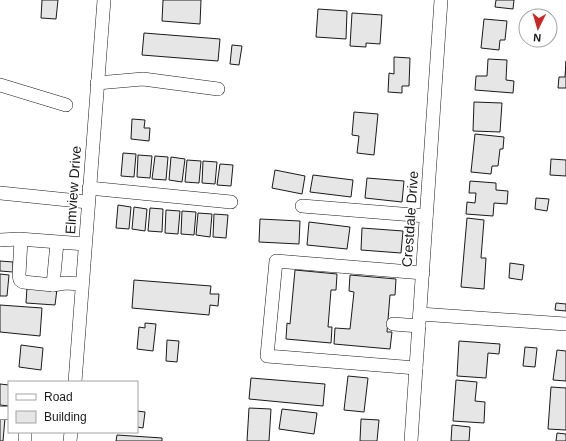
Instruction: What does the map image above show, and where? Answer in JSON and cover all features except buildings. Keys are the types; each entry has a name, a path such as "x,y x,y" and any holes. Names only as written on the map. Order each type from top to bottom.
{"street":[{"name":"Elmview Drive","path":"75,381 104,0"},
{"name":"Crestdale Drive","path":"411,441 441,0"},
{"path":"97,83 143,79 218,89"},
{"path":"0,85 66,105"},
{"path":"89,188 231,202"},
{"path":"0,193 88,202"},
{"path":"302,206 426,216"},
{"path":"0,240 85,244"},
{"path":"21,240 20,280 23,282 53,285 65,283 82,284"},
{"path":"53,285 57,243"},
{"path":"416,368 267,356 276,261 423,273"},
{"path":"393,324 419,320 566,324"}]}
